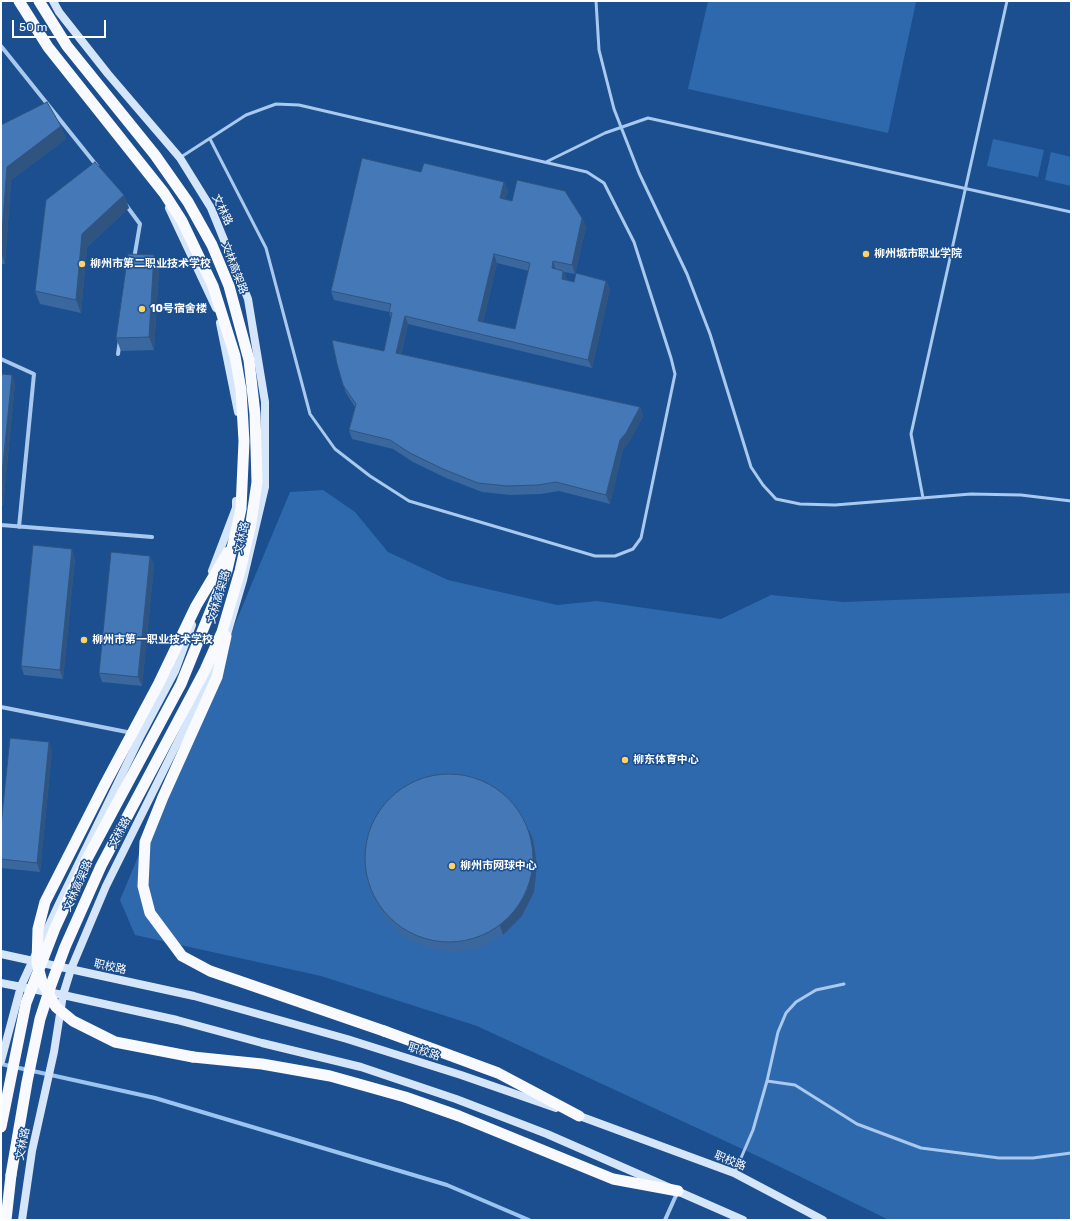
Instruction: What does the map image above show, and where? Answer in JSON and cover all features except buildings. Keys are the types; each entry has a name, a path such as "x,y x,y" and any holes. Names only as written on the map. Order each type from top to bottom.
{"highway":[{"name":"文林高架路","path":"1,1127 26,1003 55,928 87,859 181,684 228,570 232,545 241,509 244,441 241,390 235,356 214,286 182,221 164,193 48,47 19,1"},
{"name":"文林高架路","path":"6,1220 11,1175 26,1082 40,1019 50,985 101,866 208,664 222,632 240,571 251,523 257,482 254,414 249,360 229,286 212,245 188,202 155,155 67,46 39,1"},
{"path":"232,545 196,606 159,683 44,902 38,929 38,963 42,982 56,1007 73,1022 115,1042 193,1057 262,1064 330,1076 405,1097 459,1116 613,1179 678,1191"},
{"path":"240,571 217,677 163,796 145,842 144,886 150,913 182,956 210,971 384,1031 498,1073 579,1116"}],"main road":[{"name":"文林路","path":"1,1061 21,986 61,898 174,671 236,508 239,417 218,313 166,202 53,59 14,1"},
{"name":"文林路","path":"22,1220 32,1150 54,1052 64,995 71,969 106,886 221,655 243,580 265,487 265,402 248,299 211,208 180,158 108,74 59,12 53,1"},
{"name":"职校路","path":"1,954 194,996 347,1039 461,1075 579,1116 734,1173 823,1220"},
{"path":"1,983 64,995 177,1020 262,1043 361,1067 456,1099 533,1129 743,1220"}],"street":[{"path":"1,46 98,168"},
{"path":"46,113 52,110"},
{"path":"122,199 140,224 134,262"},
{"path":"118,354 120,338"},
{"path":"1,359 34,374 19,527"},
{"path":"1,525 152,537"},
{"path":"1,707 141,735"},
{"path":"665,1220 678,1191"}],"lane":[{"path":"596,1 599,50 614,109 639,173 687,274 710,334 751,467 763,485 776,499 800,504 835,505 971,494 1021,495 1071,501"},
{"path":"923,498 911,434 1007,1"},
{"path":"180,158 246,115 276,104 299,105 587,172 604,183 634,242 671,358 674,374 641,538 633,549 615,556 595,556 409,501 370,476 335,449 310,414 266,248 210,139"},
{"path":"546,162 605,133 648,118 1071,212"},
{"path":"734,1173 754,1130 778,1032 786,1014 796,1002 816,990 844,984"},
{"path":"767,1081 794,1085 857,1124 921,1148 999,1158 1033,1158 1071,1153"}],"shaded area":[{"path":"708,1 916,2 888,133 688,89"},
{"path":"993,139 1044,150 1038,177 987,166"},
{"path":"1051,152 1071,157 1071,186 1045,180"},
{"name":"柳东体育中心","path":"323,490 355,512 388,552 448,580 557,605 597,601 721,619 771,595 844,602 1071,593 1071,1220 889,1220 766,1160 477,1026 321,976 135,935 120,900 290,492"}],"waterway":[{"path":"1,1064 155,1098 447,1185 529,1220"}],"place":[{"name":"柳州城市职业学院","path":"866,254"},
{"name":"柳州市第二职业技术学校","path":"82,264"},
{"name":"10号宿舍楼","path":"142,309"},
{"name":"柳州市第一职业技术学校","path":"84,640"},
{"name":"柳东体育中心","path":"625,760"},
{"name":"柳州市网球中心","path":"452,866"}]}
